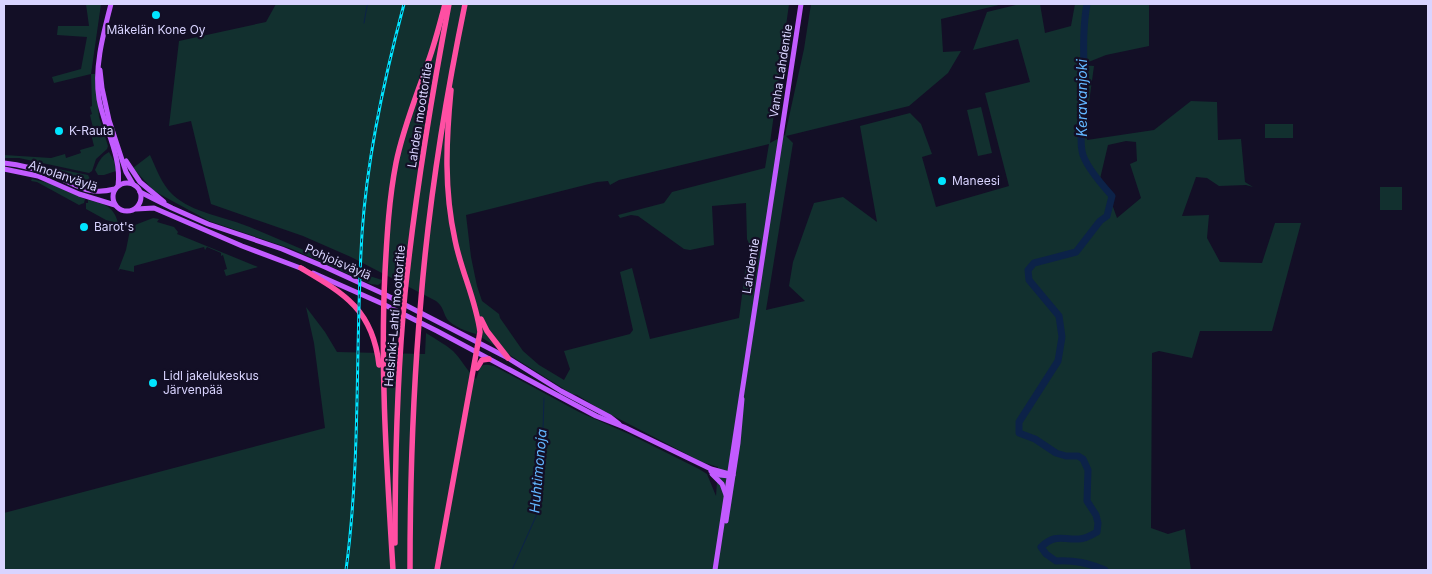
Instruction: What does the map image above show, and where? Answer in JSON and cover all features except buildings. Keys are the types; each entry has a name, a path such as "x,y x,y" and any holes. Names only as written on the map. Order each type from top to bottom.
{"highway":[{"path":"394,570 383,390 383,304 389,211 396,162 445,4"},
{"name":"Lahden moottoritie","path":"413,229 429,118 449,4"},
{"name":"Lahden moottoritie","path":"428,226 440,140 465,4"},
{"path":"456,48 448,126 447,186 455,242 483,326 508,358"},
{"name":"Helsinki-Lahti moottoritie","path":"410,570 414,400 428,226"},
{"name":"Helsinki-Lahti moottoritie","path":"394,570 402,327 413,229"},
{"path":"302,268 342,294 363,316 372,334 376,348 383,390"},
{"path":"437,570 479,342 479,322 474,302"},
{"path":"473,377 478,364 482,360 489,359"}],"main road":[{"path":"100,67 97,77 99,100 103,121 119,168 114,196 116,204 124,211 133,211 136,209 141,198 140,192 128,177 109,120 102,88 100,67 101,44 111,4"},
{"name":"Vanha Lahdentie","path":"780,142 801,4"},
{"name":"Lahdentie","path":"716,570 780,142"},
{"path":"121,153 140,182 172,208"},
{"name":"Ainolanväylä","path":"4,163 41,171 82,189 104,192 117,187"},
{"name":"Ainolanväylä","path":"4,169 38,176 79,194 116,204"},
{"path":"117,187 125,182 133,184"},
{"name":"Pohjoisväylä","path":"140,192 208,224 282,249 384,294 508,358 624,427"},
{"name":"Pohjoisväylä","path":"136,209 154,208 242,246 302,268 383,304 580,408 624,427 707,470 720,475 731,475"},
{"name":"Pohjoisväylä","path":"659,445 711,469 731,475"},
{"name":"Pohjoisväylä","path":"707,470 722,484 727,495"},
{"name":"Lahdentie","path":"716,570 731,475"}],"green space":[{"path":"86,4 101,4 91,74 54,83 52,77 81,69 87,37 57,35 58,26 89,26"},
{"path":"276,4 789,4 770,143 785,135 804,49 811,4 1003,4 941,19 943,52 961,51 948,73 909,106 786,136 793,143 766,310 805,301 789,286 793,262 814,203 843,197 877,222 860,126 910,113 921,124 932,154 922,157 936,207 1009,186 985,93 1030,82 1018,39 973,50 987,12 1020,4 1040,4 1045,33 1071,26 1075,4 1149,4 1149,46 1106,55 1081,65 1094,66 1087,117 1087,140 1154,130 1191,101 1217,102 1218,140 1241,139 1245,182 1253,187 1246,185 1219,186 1207,178 1196,177 1182,216 1209,215 1207,238 1220,262 1262,263 1275,223 1301,223 1272,331 1200,331 1192,358 1159,351 1152,353 1151,528 1168,534 1185,529 1191,570 4,570 4,513 325,428 314,343 306,307 337,352 425,354 426,333 453,351 476,379 483,365 494,366 579,412 629,434 699,469 707,474 716,496 718,467 702,462 572,394 476,334 449,322 442,307 436,301 351,257 303,236 211,204 191,121 169,126 179,41 266,22","holes":["1126,141 1136,142 1137,161 1130,164 1141,198 1117,218 1108,193 1099,183 1108,145","769,144 765,168 672,192 664,203 618,215 620,218 631,215 638,216 684,249 690,250 714,245 712,206 746,203 747,239 751,248 751,265 746,265 739,318 650,339 632,268 620,272 633,330 630,334 564,351 570,369 564,380 539,365 523,351 499,314 482,301 471,257 466,215 597,182 608,181 610,185 619,180"]},
{"path":"91,74 95,74 99,117 108,146 96,159 92,171 89,173 19,158 4,158 4,155 51,158 65,154 66,158 81,153 80,150 94,146 91,134 94,132 90,115 92,114 90,107 92,106"},
{"path":"981,107 992,153 978,156 967,110"},
{"path":"1265,124 1293,124 1293,138 1265,138"},
{"path":"109,152 114,161 116,171 98,175 95,170 97,165"},
{"path":"150,155 169,191 189,206 247,226 330,262 382,280 381,283 378,285 371,284 292,249 209,221 154,191 133,168"},
{"path":"38,165 88,175 90,179 89,184 87,184 88,187 38,167"},
{"path":"32,179 49,183 85,199 84,203 79,205 37,182 31,181"},
{"path":"1380,187 1402,187 1402,210 1380,210"},
{"path":"88,200 98,202 111,209 118,223 106,220 86,209"},
{"path":"153,218 159,219 157,222 174,227 178,232 177,234 258,267 226,276 224,270 227,269 223,255 221,256 221,253 207,247 205,250 204,247 134,266 134,272 120,269 118,271 126,250 131,225 134,228 135,225"}],"waterway":[{"path":"364,23 369,4"},
{"name":"Keravanjoki","path":"1087,4 1084,40 1082,151 1090,168 1112,196 1107,216 1100,221 1076,252 1034,263 1028,270 1029,280 1059,316 1062,337 1058,361 1019,422 1019,433 1035,439 1056,453 1066,456 1078,456 1083,459 1088,470 1087,501 1096,515 1098,523 1097,532 1081,539 1059,538 1051,540 1041,547 1046,554 1056,561 1081,562 1105,570"},
{"name":"Huhtimonoja","path":"512,570 537,514 544,398"}],"railway":[{"path":"346,570 354,486 364,205 377,118 404,4"}],"place":[{"name":"Mäkelän Kone Oy","path":"156,15"},
{"name":"K-Rauta","path":"59,131"},
{"name":"Maneesi","path":"942,181"},
{"name":"Barot's","path":"84,227"},
{"name":"Lidl jakelukeskus Järvenpää","path":"153,383"}]}
